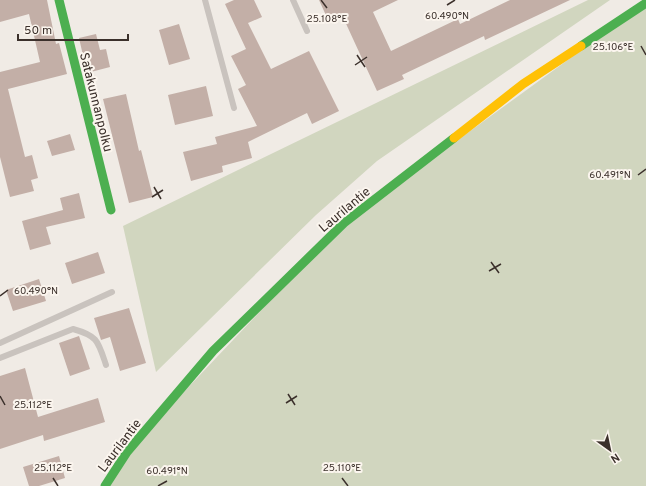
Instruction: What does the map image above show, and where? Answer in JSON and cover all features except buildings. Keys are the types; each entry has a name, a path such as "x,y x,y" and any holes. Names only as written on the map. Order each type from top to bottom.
{"street":[{"name":"Satakunnanpolku","path":"59,0 111,210"},
{"name":"Laurilantie","path":"105,486 127,452 214,351 344,223 523,84 646,3"}],"lane":[{"path":"205,0 234,108"},
{"path":"293,0 307,31"},
{"path":"0,343 112,292"},
{"path":"0,358 73,329 84,332 98,342 106,365"}],"green space":[{"path":"588,0 610,0 377,161 316,215 156,372 123,226"},
{"path":"646,3 646,486 105,486 127,452 344,223"}],"traffic: fast":[{"path":"59,0 111,210"},
{"path":"581,46 646,3"},
{"path":"105,486 127,452 213,351 344,223 454,138"}],"traffic: slow":[{"path":"454,138 523,84 581,46"}]}
